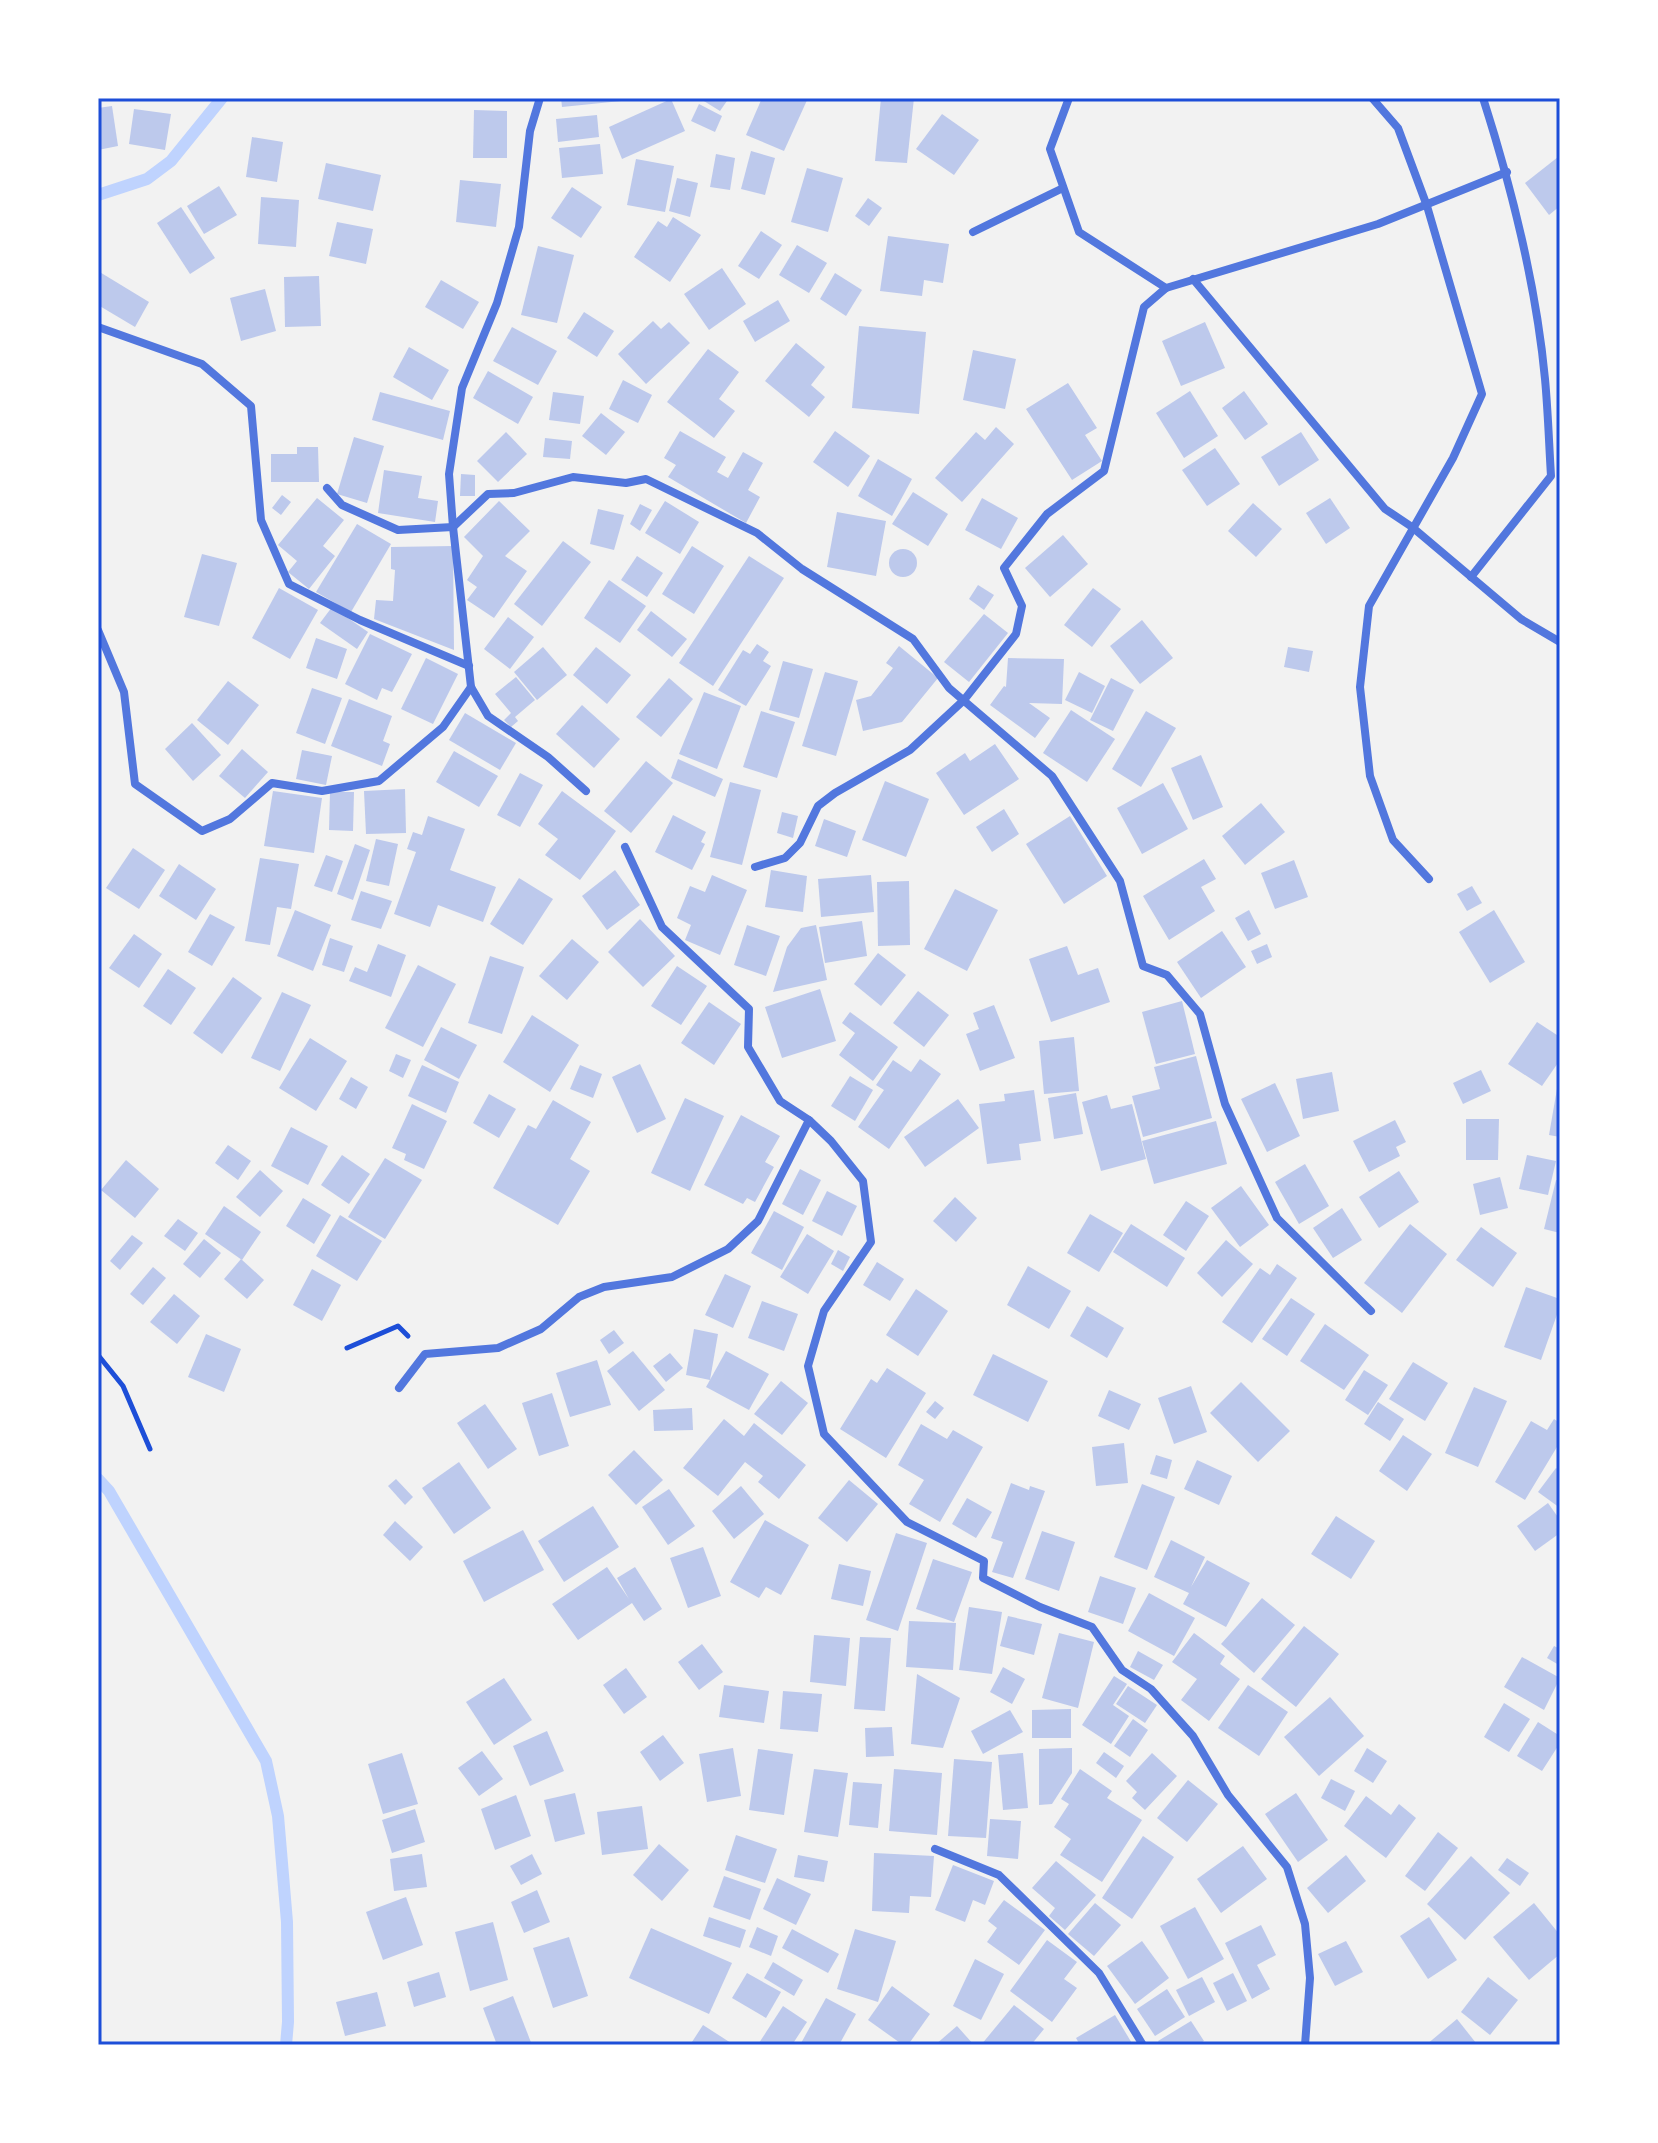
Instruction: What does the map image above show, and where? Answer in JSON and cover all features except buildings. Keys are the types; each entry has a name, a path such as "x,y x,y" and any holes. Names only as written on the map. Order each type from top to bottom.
{"street":[{"path":"540,98 530,131 519,227 497,303 462,388 449,474 471,687 488,716 548,757 586,791"},
{"path":"1069,98 1050,149 1079,232 1166,288"},
{"path":"1372,98 1398,128 1427,206 1482,394 1453,458 1369,606 1360,687 1374,789 1393,840 1429,879"},
{"path":"1471,577 1551,476 1545,377 1526,262 1507,172 1483,98"},
{"path":"755,867 785,858 800,843 818,806 910,750 964,700 1016,634 1022,606 1004,568 1047,514 1104,471 1144,307 1166,288 1378,224 1507,172"},
{"path":"973,232 1063,188"},
{"path":"1193,279 1385,509 1412,527 1521,619 1560,642"},
{"path":"98,327 202,364 251,406 261,520 289,584 360,620 469,666"},
{"path":"327,488 342,505 398,530 453,527 488,494 514,493 573,477 626,483 646,479 757,533 802,569 913,639 949,688 1052,776 1120,881 1143,966 1167,975 1200,1014 1225,1104 1277,1218 1371,1311"},
{"path":"98,630 124,692 135,784 202,831 230,819 272,783 322,791 379,781 443,727 471,687"},
{"path":"625,847 662,927 749,1009 748,1047 780,1101 809,1120 831,1141 863,1181 871,1242 824,1311 808,1366 824,1434 907,1522 984,1561 983,1578 1040,1607 1092,1627 1122,1670 1151,1689 1193,1736 1228,1795 1287,1867 1305,1924 1310,1978 1305,2045"},
{"path":"399,1388 425,1354 498,1348 541,1329 579,1297 604,1287 672,1277 728,1249 758,1221 809,1120"},
{"path":"935,1849 999,1875 1099,1973 1143,2045"}],"path":[{"path":"347,1348 398,1326 425,1354"},
{"path":"98,1355 123,1386 150,1449"}],"waterway":[{"path":"98,195 147,179 171,161 222,98"},
{"path":"98,1479 109,1491 266,1761 278,1816 287,1922 286,2045"}]}
